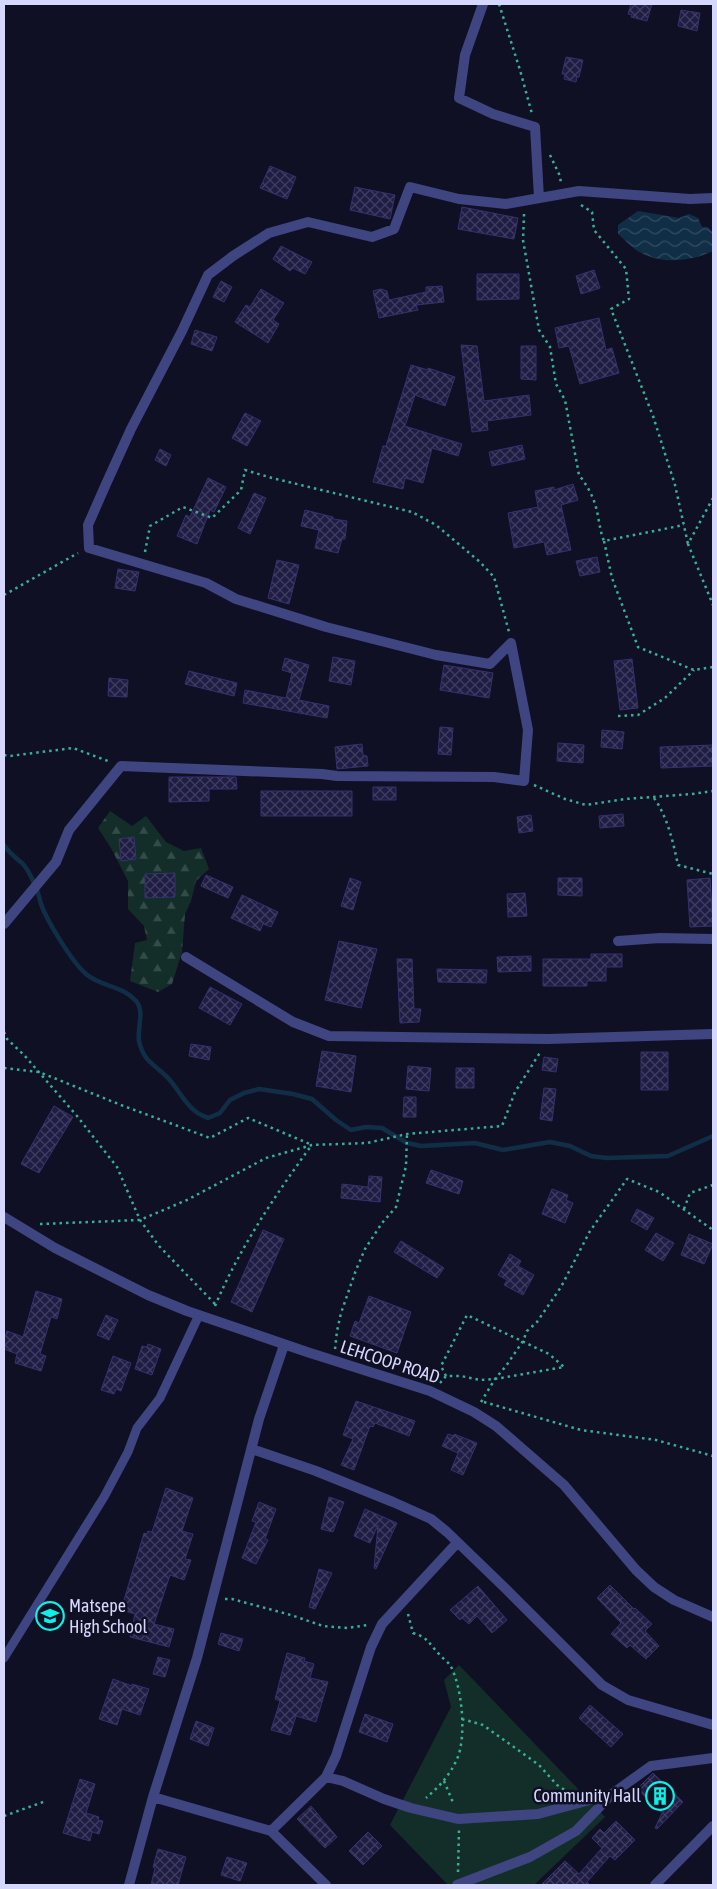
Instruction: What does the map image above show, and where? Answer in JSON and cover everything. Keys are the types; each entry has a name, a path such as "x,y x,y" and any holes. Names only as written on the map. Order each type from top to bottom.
{"street":[{"path":"483,4 465,55 459,98 493,114 535,127 539,198"},
{"path":"511,643 490,664 436,655 326,627 236,599 206,583 88,548 88,526 131,429 182,331 208,276 233,256 269,233 308,222 372,237 394,229 410,187 459,199 506,204 580,191 690,199 713,198"},
{"path":"4,924 56,862 69,830 121,766 336,776 494,777 524,781 528,730 511,643"},
{"path":"618,941 660,938 713,939"},
{"path":"186,958 293,1022 329,1036 548,1039 713,1034"},
{"name":"LEHCOOP ROAD","path":"4,1217 55,1248 132,1287 199,1315 284,1345 430,1391 474,1412 496,1426 564,1485 636,1570 654,1587 674,1600 713,1617"},
{"path":"129,1885 153,1797 197,1658 259,1419 284,1345"},
{"path":"252,1449 316,1471 393,1502 431,1520 505,1588 602,1685 628,1700 713,1725"},
{"path":"272,1831 326,1777 336,1756 370,1647 382,1624 457,1543"},
{"path":"457,1885 530,1856 576,1831 612,1794 651,1766 713,1758"},
{"path":"326,1777 343,1781 384,1799 411,1808 458,1819 538,1814 612,1794"},
{"path":"153,1797 272,1831 326,1885"},
{"path":"655,1885 713,1826"}],"lane":[{"path":"4,1658 104,1497 128,1452 137,1428 160,1398 199,1315"}],"path":[{"path":"499,4 520,70 535,127"},
{"path":"563,194 592,212 594,230 626,269 629,299 611,309 653,416 675,485 688,544 713,605"},
{"path":"525,200 523,240 539,330 550,347 556,384 565,400 579,475 587,486 595,505 612,578 638,647 694,670 713,667"},
{"path":"152,567 144,551 150,526 183,507 212,518 241,490 246,470 412,512 436,525 480,562 494,577 511,643"},
{"path":"688,544 713,498"},
{"path":"604,541 684,525"},
{"path":"4,595 88,548"},
{"path":"618,716 638,715 666,698 694,670"},
{"path":"4,755 10,756 73,748 121,766"},
{"path":"524,781 565,799 586,805 713,791"},
{"path":"653,797 662,810 672,836 678,866 713,874"},
{"path":"4,1032 7,1039 39,1072 117,1167 140,1220 159,1246 216,1305"},
{"path":"17,1225 140,1220 187,1200 266,1158 312,1145 367,1143 407,1134 502,1126 515,1092 548,1039"},
{"path":"4,1068 39,1072 120,1106 210,1138 248,1118 312,1145"},
{"path":"332,1360 341,1313 356,1270 382,1223 396,1207 406,1166 407,1134"},
{"path":"212,1319 216,1305 240,1255 271,1201 312,1145"},
{"path":"474,1412 494,1379 506,1366 528,1331 537,1322 561,1287 590,1231 627,1179 659,1192 713,1230"},
{"path":"684,1209 690,1193 713,1184"},
{"path":"430,1391 446,1376 460,1376 480,1380 494,1379 564,1367 548,1354 467,1315 441,1366 446,1376"},
{"path":"481,1402 582,1430 656,1440 713,1456"},
{"path":"212,1600 232,1599 323,1626 347,1628 382,1624"},
{"path":"404,1601 413,1633 425,1637 438,1654 449,1663 457,1680 462,1719 458,1757 448,1778 419,1804 411,1808"},
{"path":"462,1719 483,1725 539,1766 557,1784 573,1796"},
{"path":"4,1816 46,1800"}],"green space":[{"path":"110,811 132,826 146,816 166,842 184,851 201,848 209,869 196,881 191,901 185,914 182,952 172,984 158,992 130,981 135,943 147,940 144,926 128,909 128,881 98,828"},
{"path":"459,1665 605,1817 534,1885 448,1885 390,1825 451,1707 444,1680"}],"water":[{"path":"638,211 679,218 689,214 698,218 702,227 708,227 713,233 713,251 694,258 674,260 664,260 645,255 618,234 618,225"}],"building":[{"path":"631,4 652,4 647,21 631,17 632,15 628,14"},
{"path":"681,10 700,13 697,31 678,26"},
{"path":"566,57 583,60 576,82 564,79 565,74 562,74"},
{"path":"270,166 296,177 287,199 260,188"},
{"path":"355,187 395,195 390,219 350,210"},
{"path":"462,207 518,218 514,239 458,229"},
{"path":"281,246 312,262 305,274 293,268 290,271 273,259"},
{"path":"594,270 600,288 581,294 576,276"},
{"path":"477,274 519,274 519,299 477,300"},
{"path":"221,281 232,287 224,302 213,297"},
{"path":"442,286 444,302 416,305 418,310 379,318 373,291 381,289 387,291 389,300 426,292 426,287"},
{"path":"261,289 284,303 273,320 279,324 268,343 235,322 246,305 250,307"},
{"path":"599,318 606,350 612,348 619,373 580,384 569,346 559,348 555,328"},
{"path":"195,330 217,337 212,351 191,344"},
{"path":"461,345 477,346 484,401 529,395 531,415 487,421 488,430 472,432"},
{"path":"521,346 536,346 536,380 521,379"},
{"path":"411,365 428,370 428,368 455,377 445,406 415,395 405,426 462,444 458,456 432,448 423,483 405,478 403,489 373,482 383,446 386,446"},
{"path":"245,413 261,421 247,446 232,438"},
{"path":"522,445 525,459 492,466 489,452"},
{"path":"160,449 171,455 166,466 155,460"},
{"path":"208,478 226,487 214,512 210,510 197,544 177,536 186,515 190,517"},
{"path":"573,484 578,500 561,505 571,550 547,555 544,542 514,548 508,513 538,507 535,491 554,487 554,490"},
{"path":"254,493 266,498 250,534 238,528"},
{"path":"305,510 333,517 333,519 347,521 345,539 342,539 338,553 315,548 319,530 301,526"},
{"path":"597,557 600,572 580,576 576,561"},
{"path":"277,560 299,565 289,604 268,598"},
{"path":"118,569 139,572 135,591 115,588"},
{"path":"333,657 355,661 351,685 329,681"},
{"path":"285,658 309,665 299,700 329,706 327,718 243,703 245,690 286,698 292,673 282,670"},
{"path":"632,659 638,708 620,710 614,661"},
{"path":"444,665 493,673 489,698 440,690"},
{"path":"189,671 237,683 234,696 185,684"},
{"path":"109,678 128,680 127,697 108,696"},
{"path":"440,727 453,728 451,755 438,754"},
{"path":"602,730 624,732 622,749 601,747"},
{"path":"558,743 584,745 583,763 557,761"},
{"path":"362,744 363,755 367,756 368,766 337,769 335,747"},
{"path":"713,745 713,766 661,768 660,747"},
{"path":"169,777 236,777 237,789 209,789 209,801 169,802"},
{"path":"373,787 396,787 396,800 373,800"},
{"path":"261,791 352,791 352,816 261,816"},
{"path":"623,814 624,826 600,828 599,816"},
{"path":"531,815 533,831 519,833 517,817"},
{"path":"134,837 136,859 121,861 119,839"},
{"path":"175,873 175,897 145,898 145,874"},
{"path":"206,875 233,887 228,898 201,886"},
{"path":"350,878 361,882 353,910 341,906"},
{"path":"558,878 582,878 582,896 558,895"},
{"path":"710,878 713,926 690,927 687,880"},
{"path":"525,893 527,916 508,917 507,894"},
{"path":"242,895 278,912 271,927 263,924 260,931 231,918"},
{"path":"339,941 377,949 361,1008 325,1000"},
{"path":"591,954 622,954 622,967 606,967 606,981 587,981 587,986 543,986 543,959 591,959"},
{"path":"531,956 531,971 498,972 497,957"},
{"path":"397,959 412,959 414,1009 421,1009 419,1022 400,1023"},
{"path":"437,969 487,970 486,983 438,982"},
{"path":"210,987 242,1004 230,1025 199,1008"},
{"path":"191,1044 211,1047 209,1060 189,1056"},
{"path":"322,1051 356,1056 351,1092 316,1086"},
{"path":"641,1052 668,1052 668,1090 641,1090"},
{"path":"544,1057 558,1059 556,1072 542,1070"},
{"path":"408,1066 431,1068 429,1091 406,1089"},
{"path":"456,1068 474,1068 474,1088 456,1088"},
{"path":"544,1088 556,1089 552,1121 540,1119"},
{"path":"404,1097 416,1097 416,1117 403,1117"},
{"path":"54,1106 73,1117 39,1173 21,1164"},
{"path":"431,1170 463,1181 459,1194 426,1183"},
{"path":"369,1176 382,1177 380,1202 341,1198 342,1184 368,1187"},
{"path":"552,1189 568,1195 566,1200 573,1203 565,1223 542,1214"},
{"path":"637,1209 654,1218 647,1230 631,1221"},
{"path":"263,1230 284,1239 252,1312 231,1302"},
{"path":"656,1233 674,1243 663,1261 645,1250"},
{"path":"689,1234 713,1244 704,1264 681,1255"},
{"path":"401,1241 444,1268 437,1278 394,1252"},
{"path":"510,1254 521,1261 518,1266 534,1275 523,1295 504,1285 507,1280 498,1275"},
{"path":"36,1291 62,1299 57,1319 51,1317 40,1354 46,1356 41,1371 15,1363 17,1354 4,1349 7,1331 23,1337"},
{"path":"369,1296 411,1312 397,1353 350,1336 355,1321 359,1323"},
{"path":"106,1315 118,1320 109,1340 97,1335"},
{"path":"148,1344 161,1349 152,1375 135,1369 142,1346 147,1347"},
{"path":"113,1356 131,1363 121,1391 116,1389 114,1394 101,1390"},
{"path":"356,1401 415,1421 409,1436 375,1423 373,1427 370,1426 354,1470 341,1465 353,1439 343,1435"},
{"path":"448,1434 454,1436 454,1434 477,1443 463,1475 451,1470 458,1453 442,1446"},
{"path":"166,1488 193,1498 182,1531 193,1534 185,1559 191,1560 184,1580 170,1575 154,1624 174,1629 169,1647 130,1637 135,1614 121,1610 144,1533 152,1532"},
{"path":"329,1497 344,1502 333,1532 321,1529"},
{"path":"259,1502 276,1509 265,1539 268,1540 256,1564 242,1558 256,1522 252,1521"},
{"path":"365,1509 397,1523 376,1569 374,1568 378,1525 370,1543 354,1536"},
{"path":"319,1569 332,1573 315,1609 309,1607"},
{"path":"610,1585 652,1624 645,1631 659,1646 646,1659 630,1645 627,1648 611,1634 621,1623 597,1598"},
{"path":"478,1586 507,1620 492,1633 477,1616 469,1624 462,1618 460,1620 450,1610"},
{"path":"221,1633 243,1639 239,1651 218,1644"},
{"path":"287,1653 305,1658 304,1661 314,1664 310,1678 328,1682 316,1722 296,1716 290,1735 271,1730 280,1701 275,1699"},
{"path":"158,1657 170,1660 165,1677 153,1674"},
{"path":"113,1679 132,1686 132,1684 149,1689 140,1715 122,1709 117,1725 99,1719"},
{"path":"590,1705 623,1734 611,1747 579,1718"},
{"path":"365,1714 393,1724 387,1742 359,1732"},
{"path":"196,1721 214,1728 208,1746 190,1739"},
{"name":"Community Hall","path":"653,1773 683,1802 657,1829 655,1828 664,1809 661,1812 637,1789"},
{"path":"80,1779 95,1784 86,1813 99,1817 98,1820 103,1821 99,1834 92,1832 90,1841 63,1833"},
{"path":"311,1806 337,1837 325,1848 297,1819"},
{"path":"616,1821 635,1840 615,1860 610,1856 587,1882 590,1885 541,1885 565,1861 579,1874 602,1848 592,1838 600,1829 604,1833"},
{"path":"368,1832 382,1846 363,1865 349,1851"},
{"path":"158,1849 186,1857 178,1885 151,1885"},
{"path":"227,1857 247,1863 240,1881 221,1875"}],"waterway":[{"path":"4,845 27,870 49,920 67,951 80,968 92,978 124,992 139,1005 139,1041 146,1058 170,1080 191,1107 208,1118 220,1113 230,1100 244,1093 259,1089 312,1099 336,1120 351,1130 366,1127 382,1128 407,1143 421,1146 475,1143 503,1150 550,1142 570,1146 591,1156 607,1158 668,1156 713,1136"}],"place":[{"name":"Matsepe High School","path":"50,1616"},
{"name":"Community Hall","path":"660,1796"}]}
